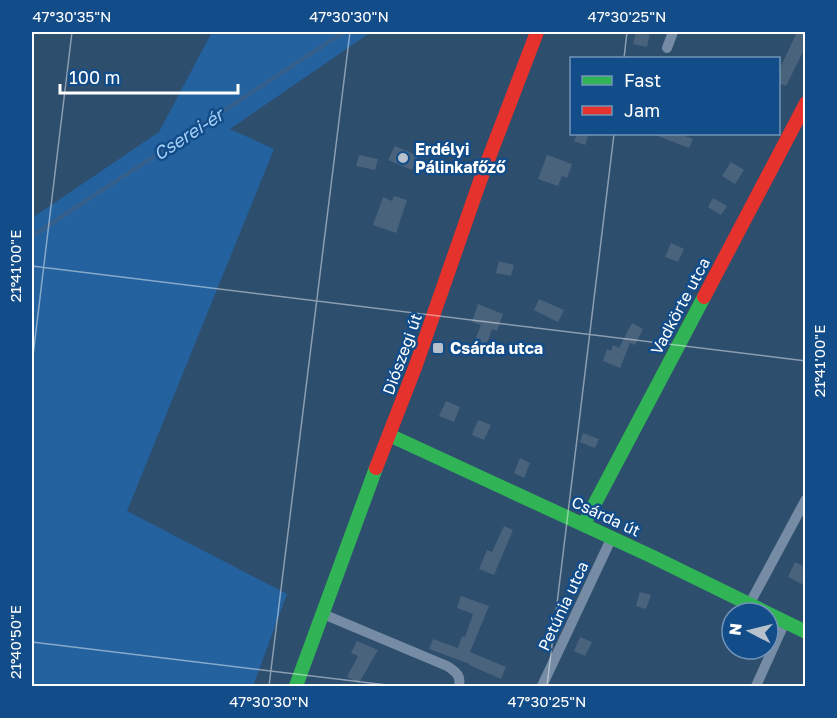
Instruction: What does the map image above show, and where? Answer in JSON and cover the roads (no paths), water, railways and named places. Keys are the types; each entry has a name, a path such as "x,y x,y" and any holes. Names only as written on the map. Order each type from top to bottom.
{"street":[{"name":"Diószegi út","path":"296,687 366,492 416,365 480,181 537,32"},
{"path":"667,48 673,32"},
{"name":"Vadkörte utca","path":"584,524 806,103"},
{"name":"Csárda út","path":"389,435 746,601"},
{"path":"751,601 806,499"},
{"name":"Petúnia utca","path":"542,687 612,537"},
{"path":"323,614 447,666 457,672 460,679 459,687"},
{"name":"Csárda út","path":"780,619 806,632"},
{"path":"756,687 785,622"}],"waterway":[{"name":"Cserei-ér","path":"32,236 344,32"}],"place":[{"name":"Erdélyi Pálinkafőző","path":"403,158"},
{"name":"Csárda utca","path":"438,348"}]}
